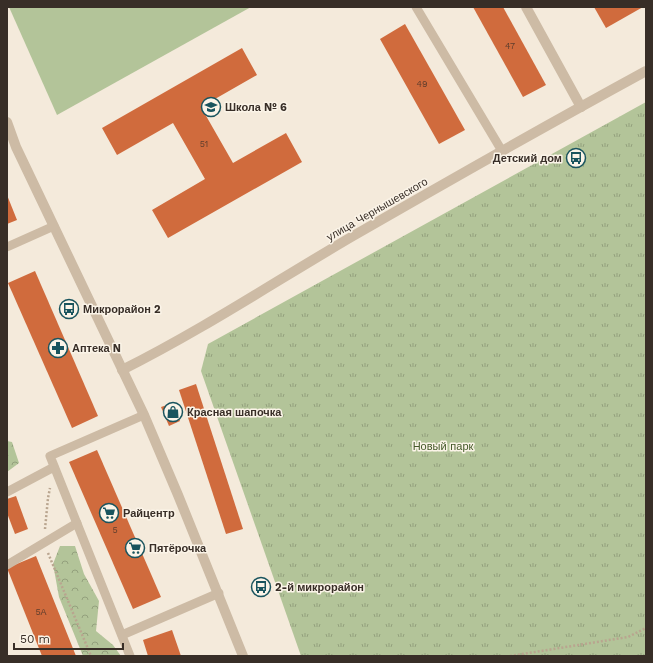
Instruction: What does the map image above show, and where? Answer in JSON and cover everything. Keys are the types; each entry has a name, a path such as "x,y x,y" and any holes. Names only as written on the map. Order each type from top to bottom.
{"street":[{"path":"526,7 581,107"},
{"name":"улица Чернышевского","path":"122,370 158,352 354,236 646,71"},
{"path":"7,122 16,147 144,415 219,593 243,656"}],"lane":[{"path":"416,7 502,151"},
{"path":"7,248 54,226"},
{"path":"130,656 50,456 144,415"},
{"path":"7,492 54,467"},
{"path":"7,565 77,523"},
{"path":"122,635 219,593"}],"path":[{"path":"54,467 48,498 44,543 91,656"},
{"path":"510,656 628,637 646,628"}],"green space":[{"path":"9,7 251,7 57,115"},
{"name":"Новый парк","path":"646,102 646,656 301,656 201,371 208,344"},
{"path":"7,441 12,442 19,463 7,472"},
{"path":"60,546 75,546 84,574 99,601 96,631 113,645 121,656 83,656 59,597 53,564"}],"building":[{"path":"473,7 503,7 546,85 523,97"},
{"path":"594,7 643,7 606,28"},
{"path":"405,24 465,130 439,144 380,39"},
{"path":"242,48 257,75 201,107 233,163 286,133 302,162 168,238 152,210 205,179 173,123 117,155 102,128"},
{"path":"7,195 17,220 7,224"},
{"path":"35,271 98,416 72,428 8,283"},
{"path":"196,384 243,529 226,534 179,390"},
{"path":"173,403 180,421 169,426 161,407"},
{"path":"97,450 161,597 133,609 69,462"},
{"path":"16,496 28,529 15,534 7,513 7,499"},
{"path":"36,556 76,656 42,656 7,568"},
{"path":"172,630 181,656 148,656 143,640"}],"place":[{"name":"Школа № 6","path":"211,107"},
{"name":"Детский дом","path":"576,158"},
{"name":"Микрорайон 2","path":"69,309"},
{"name":"Аптека N","path":"58,348"},
{"name":"Красная шапочка","path":"173,412"},
{"name":"Райцентр","path":"109,513"},
{"name":"Пятёрочка","path":"135,548"},
{"name":"2-й микрорайон","path":"261,587"}]}
